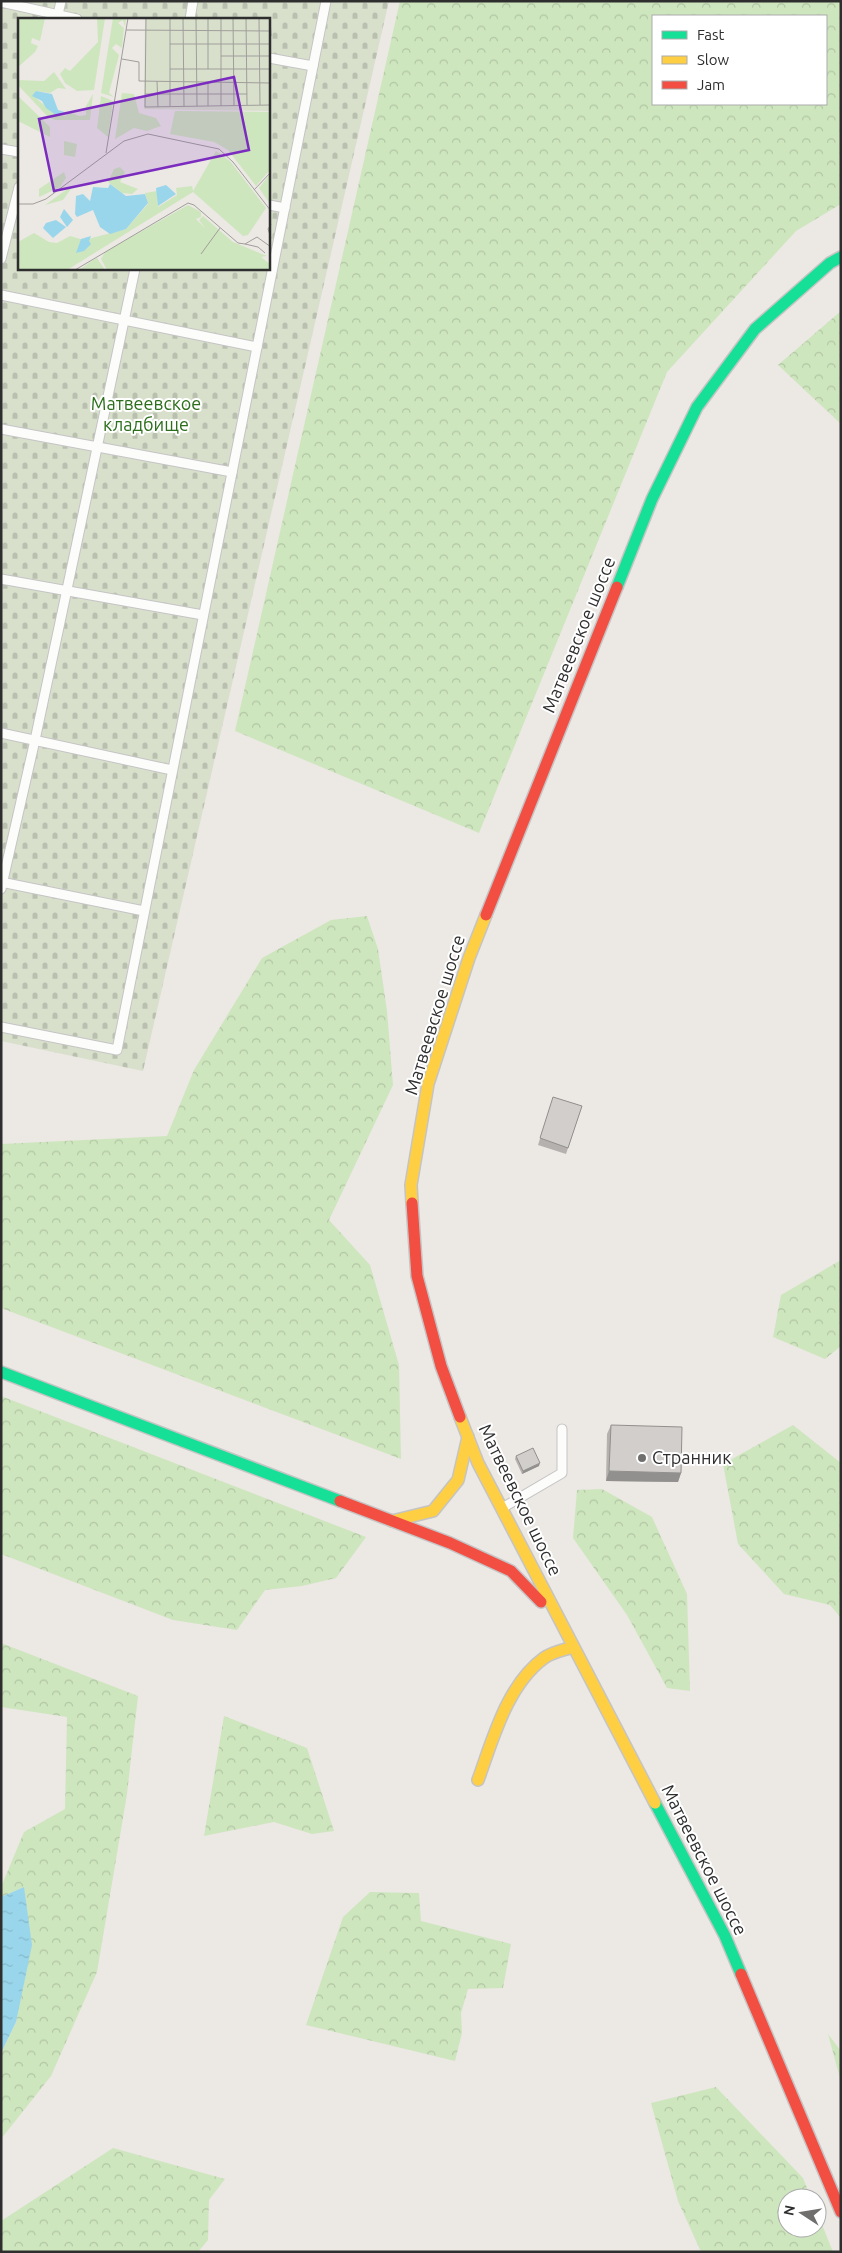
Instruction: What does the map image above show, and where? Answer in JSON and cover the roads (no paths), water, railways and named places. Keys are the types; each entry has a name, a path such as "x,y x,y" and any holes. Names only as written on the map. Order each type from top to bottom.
{"main road":[{"name":"Матвеевское шоссе","path":"841,257 830,263 755,329 697,407 652,499 469,958 428,1084 411,1184 417,1276 442,1366 478,1463 725,1936 841,2212"},
{"path":"1,1372 450,1542 511,1571 560,1622"},
{"path":"392,1521 433,1511 458,1480 468,1437"},
{"path":"478,1780 503,1717 526,1676 545,1658 573,1647"}],"lane":[{"path":"1,2 57,17 61,1"},
{"path":"190,18 193,1"},
{"path":"1,1027 117,1050 326,1"},
{"path":"270,58 313,66"},
{"path":"1,149 18,152"},
{"path":"1,259 18,191"},
{"path":"270,205 285,208"},
{"path":"135,270 35,740 2,884 144,911"},
{"path":"1,295 257,347"},
{"path":"1,430 232,472"},
{"path":"1,579 203,614"},
{"path":"1,733 172,770"},
{"path":"502,1509 562,1473 562,1429"}],"water":[{"path":"24,1887 32,1945 16,2022 1,2053 1,1897"}],"place":[{"name":"Странник","path":"642,1458"}],"park label":[{"name":"Матвеевское кладбище","path":"146,414"}]}
